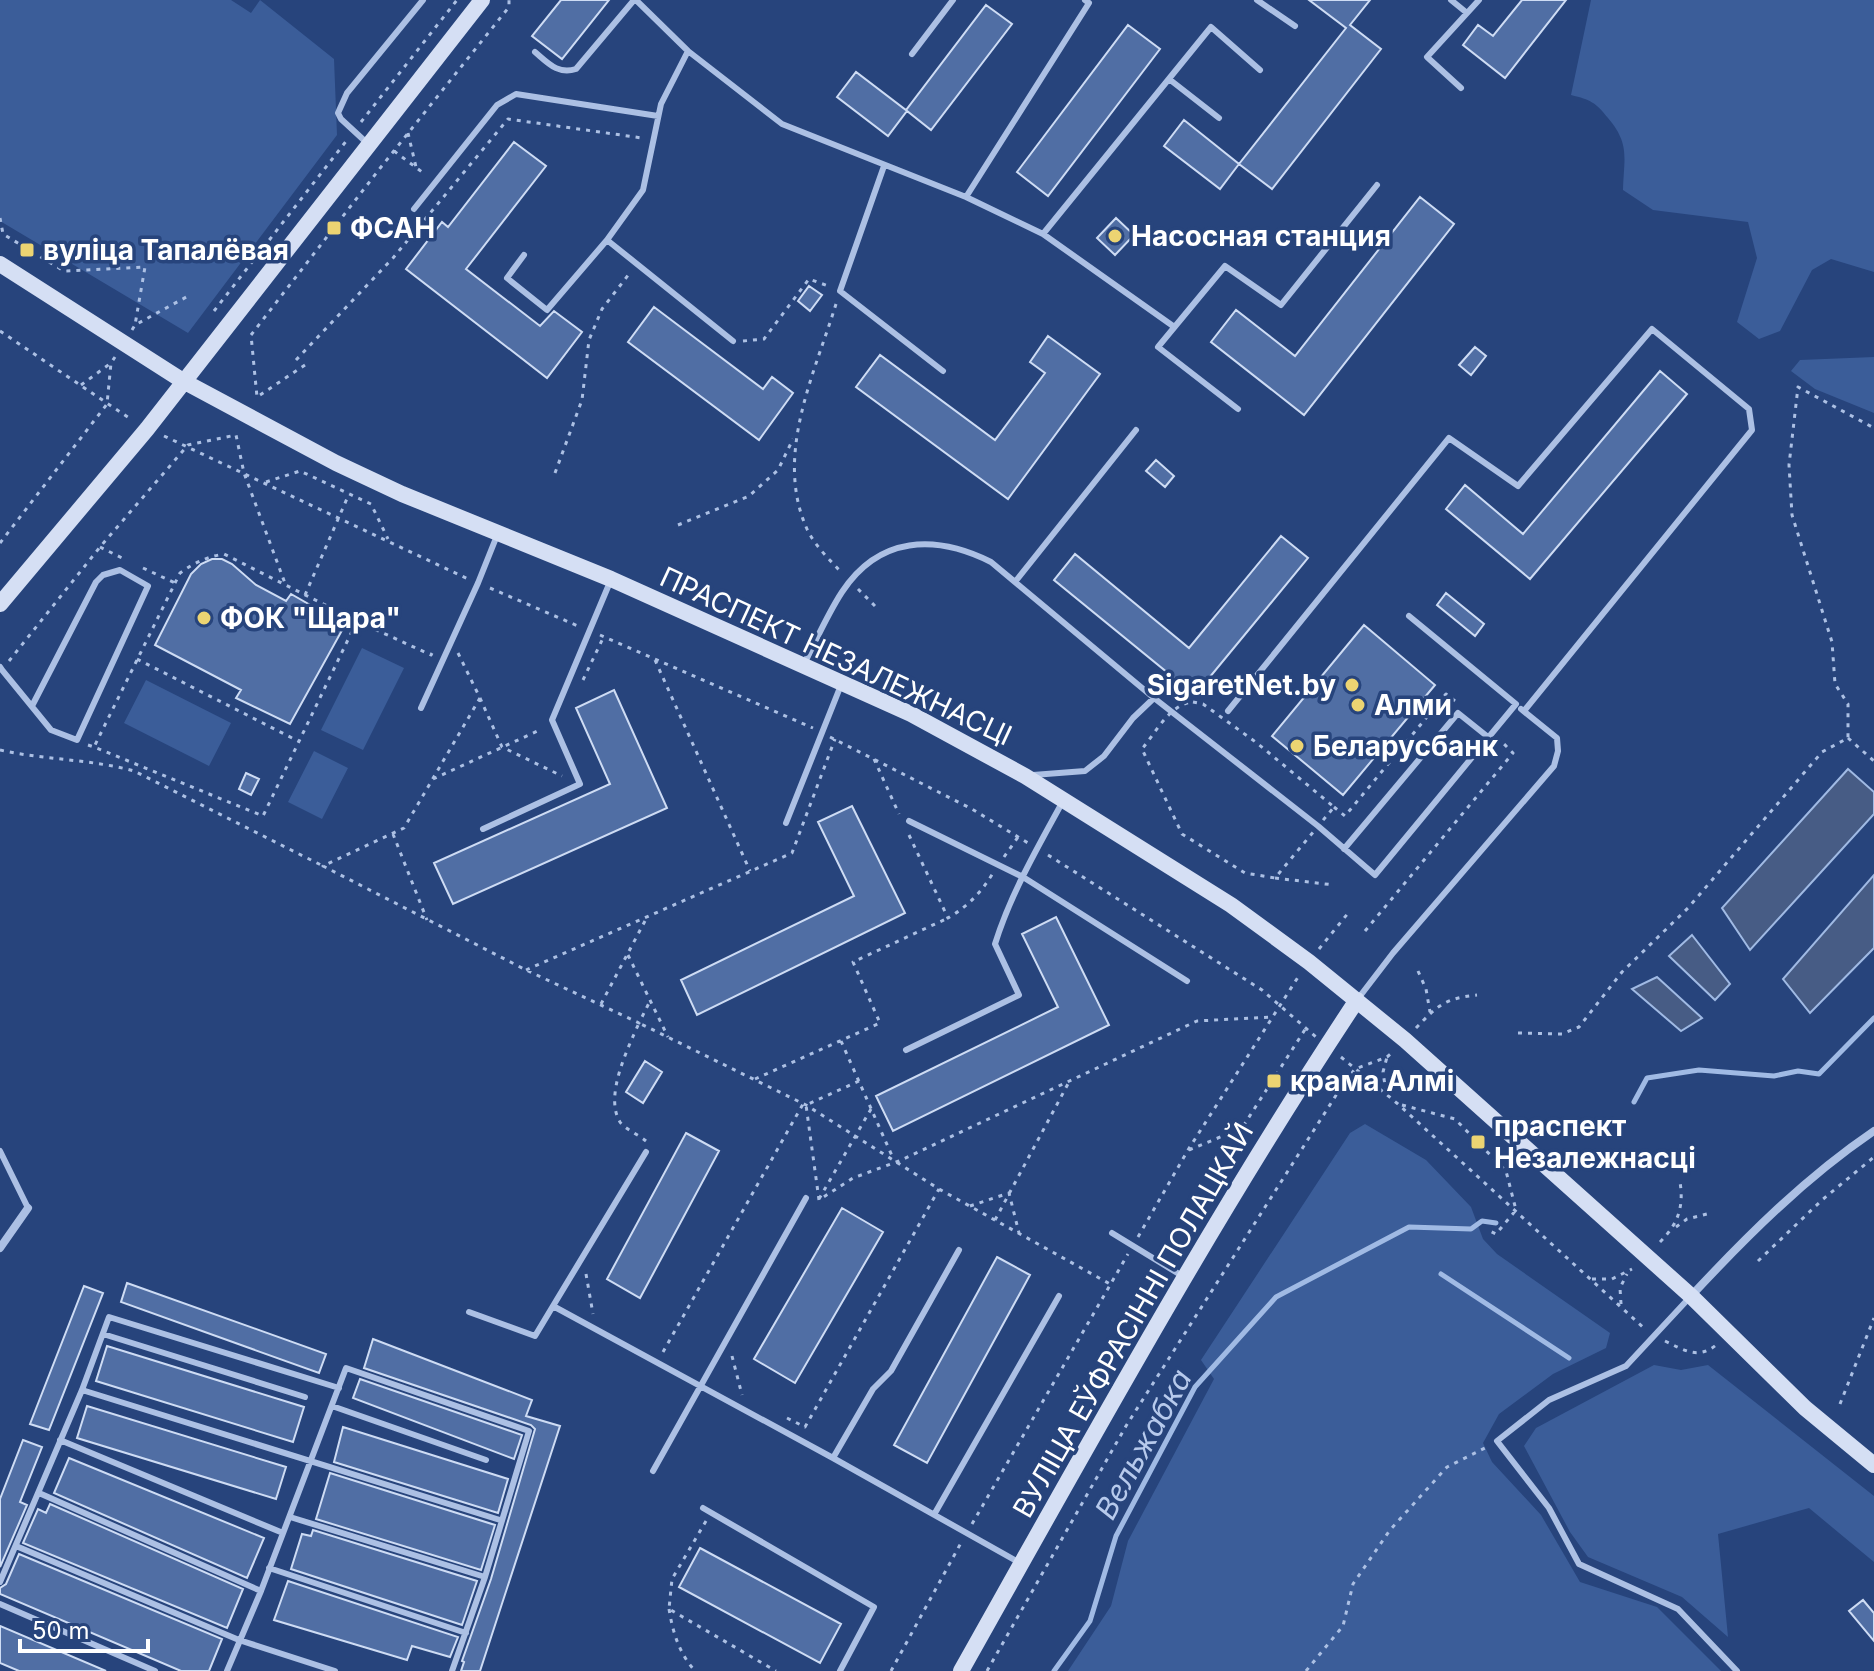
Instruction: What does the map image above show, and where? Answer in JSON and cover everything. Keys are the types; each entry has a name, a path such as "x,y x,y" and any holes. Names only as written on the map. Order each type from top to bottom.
{"main road":[{"path":"0,604 147,429 482,0"},
{"name":"ПРАСПЕКТ НЕЗАЛЕЖНАСЦІ","path":"0,264 183,381 336,463 402,494 611,579 911,714 1025,776 1231,905 1309,962 1405,1040 1691,1296 1805,1408 1874,1465"},
{"name":"ВУЛІЦА ЕЎФРАСІННІ ПОЛАЦКАЙ","path":"961,1671 1185,1277 1357,1000"}],"street":[{"path":"1691,1296 1740,1243 1838,1155 1874,1131"},
{"path":"0,1248 28,1208"}],"lane":[{"path":"369,145 338,113 347,93 423,0"},
{"path":"535,52 556,69 567,72 576,69 635,0 688,51 782,124 966,197 1043,234 1173,326"},
{"path":"912,54 953,0"},
{"path":"966,197 1089,3 1085,0"},
{"path":"1257,0 1295,26"},
{"path":"1451,0 1467,13"},
{"path":"1461,88 1427,57 1479,0"},
{"path":"1043,234 1211,27 1260,70"},
{"path":"524,255 507,278 547,310 607,240 643,190 661,104 688,51"},
{"path":"1169,79 1219,118"},
{"path":"414,209 497,105 516,94 658,116"},
{"path":"884,166 840,291 943,371"},
{"path":"1238,409 1158,347 1225,266 1281,305 1377,185"},
{"path":"607,240 733,341"},
{"path":"1228,711 1449,438 1518,486 1652,329 1749,409 1752,430 1524,711"},
{"path":"1015,582 1136,430"},
{"path":"421,708 498,533"},
{"path":"804,664 842,593 862,568 891,550 921,543 969,551 991,562 1154,698 1318,826 1375,875 1516,704"},
{"path":"1,668 51,730 77,740 148,586 120,570 103,575 96,582 32,706"},
{"path":"483,829 580,784 552,720 611,579"},
{"path":"1357,1000 1393,953 1554,766 1558,751 1557,738 1409,616"},
{"path":"786,823 842,682"},
{"path":"1025,776 1085,771 1104,756 1133,718 1154,698"},
{"path":"1344,849 1458,713 1488,737"},
{"path":"906,1050 1019,995 995,944 1002,920 1063,801"},
{"path":"909,821 1023,877 1187,981"},
{"path":"0,1151 28,1208"},
{"path":"469,1312 535,1336 646,1152"},
{"path":"653,1471 806,1198"},
{"path":"1112,1233 1185,1277"},
{"path":"833,1458 873,1389 891,1371 959,1250"},
{"path":"935,1513 1059,1296"},
{"path":"1691,1296 1626,1366 1549,1400 1497,1441 1549,1508 1579,1564 1678,1609 1737,1671"},
{"path":"553,1306 935,1513 1022,1564"},
{"path":"0,1582 82,1390 109,1317 339,1388"},
{"path":"103,1334 305,1397"},
{"path":"227,1671 261,1591 346,1368 529,1431 485,1577 452,1671"},
{"path":"82,1390 500,1520"},
{"path":"332,1406 486,1460"},
{"path":"60,1440 283,1533"},
{"path":"39,1493 261,1591"},
{"path":"703,1508 874,1607 840,1671"},
{"path":"290,1517 485,1577"},
{"path":"16,1546 239,1640 335,1671"},
{"path":"269,1568 466,1633"},
{"path":"0,1604 155,1671"}],"path":[{"path":"214,311 457,0"},
{"path":"305,365 257,397 251,335 509,7 509,0"},
{"path":"296,360 393,258 508,119 653,139"},
{"path":"408,133 416,167"},
{"path":"394,151 435,182"},
{"path":"0,218 3,234 64,271 145,267 135,325 111,363 80,385"},
{"path":"555,473 582,400 589,340 602,309 637,264"},
{"path":"678,525 749,496 778,470 795,436 840,291 809,279 764,339 733,341"},
{"path":"135,325 190,295"},
{"path":"0,543 107,404 111,363"},
{"path":"1874,428 1798,387 1789,465 1792,515 1832,642 1835,684 1848,704 1848,738 1874,761"},
{"path":"1,668 188,445 236,435 244,473 286,586"},
{"path":"795,436 796,496 808,531 825,555 875,606"},
{"path":"266,482 300,471 371,504 388,540"},
{"path":"305,595 349,494"},
{"path":"94,747 180,573 207,557 224,554 431,655 437,643"},
{"path":"482,594 486,587"},
{"path":"77,740 263,816 357,621"},
{"path":"578,691 604,636"},
{"path":"457,650 502,747 580,784"},
{"path":"654,658 750,871"},
{"path":"137,659 299,742"},
{"path":"323,866 404,828 480,698"},
{"path":"1275,878 1334,807 1257,743 1203,704 1185,703 1172,710 1142,749 1182,834 1245,873 1275,878 1334,885"},
{"path":"433,779 554,724"},
{"path":"1518,1033 1562,1034 1579,1027 1622,972 1688,908 1822,752 1848,738"},
{"path":"526,970 792,853 835,739"},
{"path":"0,750 113,765 134,771 526,970 805,1104 939,1189 1110,1284"},
{"path":"874,759 901,817"},
{"path":"908,831 948,918"},
{"path":"393,833 427,920"},
{"path":"755,1080 880,1023 853,962 966,908 983,889 1018,837"},
{"path":"891,1671 967,1532 1188,1150 1309,962 1349,912"},
{"path":"601,1004 647,916"},
{"path":"628,955 668,1037"},
{"path":"1418,971 1426,989 1430,1013"},
{"path":"987,1671 1126,1426 1340,1089 1355,1069 1387,1057 1435,1007 1452,998 1477,995"},
{"path":"650,1001 624,1057 613,1101 621,1123 654,1145"},
{"path":"819,1200 853,1178 899,1161 1197,1021 1272,1017"},
{"path":"1188,1150 1242,1128 1306,1028"},
{"path":"841,1041 893,1158"},
{"path":"1387,1057 1383,1072 1387,1094"},
{"path":"662,1354 805,1104 859,1081"},
{"path":"995,1220 1069,1082"},
{"path":"805,1104 819,1200"},
{"path":"1398,1104 1455,1119 1506,1171 1516,1210 1496,1234 1490,1231"},
{"path":"819,1200 871,1109"},
{"path":"1758,1261 1822,1200 1874,1157"},
{"path":"1673,1230 1681,1212 1680,1182"},
{"path":"780,1414 805,1427 939,1189"},
{"path":"970,1206 1009,1193"},
{"path":"1009,1193 1019,1233"},
{"path":"1660,1242 1687,1219 1711,1213"},
{"path":"593,1263 585,1275 593,1317"},
{"path":"1622,1307 1620,1288 1632,1269"},
{"path":"1592,1279 1612,1279 1627,1274"},
{"path":"1840,1404 1874,1318"},
{"path":"706,1377 742,1395 732,1357"},
{"path":"1306,1671 1343,1626 1353,1584 1390,1530 1447,1467 1497,1441"},
{"path":"695,1671 680,1650 672,1630 669,1609 672,1579 711,1513"},
{"path":"669,1609 776,1671"}],"shaded area":[{"path":"0,0 231,0 251,13 260,0 334,59 337,135 188,333 0,221"},
{"path":"1591,0 1874,0 1874,272 1831,259 1812,270 1780,331 1759,339 1737,322 1757,258 1748,222 1653,210 1623,190 1624,151 1620,136 1596,105 1571,95"},
{"path":"1874,357 1874,413 1815,389 1791,371 1800,360"},
{"path":"362,648 404,668 363,750 321,730"},
{"path":"146,680 231,723 209,766 124,723"},
{"path":"314,751 348,768 322,819 288,802"},
{"path":"1848,769 1874,792 1874,814 1750,950 1722,908"},
{"path":"1874,875 1874,948 1810,1013 1783,979"},
{"path":"1692,935 1730,984 1715,1000 1669,956"},
{"path":"1657,977 1702,1018 1681,1031 1632,989"},
{"path":"1365,1124 1426,1160 1471,1207 1483,1239 1497,1254 1610,1333 1606,1348 1553,1374 1499,1414 1483,1443 1492,1462 1541,1515 1580,1582 1657,1607 1721,1671 1068,1671 1111,1606 1128,1541 1214,1379 1201,1360 1350,1133"},
{"path":"1654,1365 1681,1370 1708,1365 1874,1496 1874,1562 1809,1508 1718,1534 1728,1637 1682,1597 1588,1557 1570,1532 1524,1446 1536,1428"}],"building":[{"path":"561,0 609,0 562,59 532,36"},
{"path":"1309,0 1370,0 1350,25 1381,49 1272,189 1239,164 1346,28"},
{"path":"1522,0 1566,0 1505,78 1463,45 1478,25 1493,36"},
{"path":"986,5 1012,24 931,130 907,111 888,136 837,97 856,72 906,110"},
{"path":"1128,25 1160,49 1048,196 1017,172"},
{"path":"1184,120 1239,164 1220,189 1164,146"},
{"path":"514,142 546,166 466,269 540,326 554,311 582,332 547,378 406,269 442,222 448,227"},
{"path":"1420,197 1454,224 1304,415 1211,342 1236,310 1295,356"},
{"name":"Насосная станция","path":"1116,218 1134,235 1115,255 1097,238"},
{"path":"809,286 822,295 810,311 798,301"},
{"path":"654,307 763,389 772,377 793,393 759,440 628,342"},
{"path":"1048,336 1100,374 1008,499 856,387 880,355 995,440 1045,373 1030,362"},
{"path":"1475,347 1486,356 1471,375 1459,365"},
{"path":"1660,371 1687,394 1530,579 1446,509 1465,485 1523,534"},
{"path":"1156,460 1174,476 1165,487 1146,471"},
{"path":"1281,536 1308,558 1195,695 1054,580 1075,554 1189,648"},
{"path":"212,559 222,559 232,564 256,585 286,601 291,594 345,625 290,724 236,698 241,690 155,645 191,574"},
{"path":"1446,593 1484,624 1475,636 1437,605"},
{"name":"Алми","path":"1364,625 1435,685 1343,795 1272,736"},
{"path":"614,690 667,808 453,904 434,863 610,784 576,708"},
{"path":"246,773 259,779 251,795 239,789"},
{"path":"852,806 905,913 697,1015 681,980 854,896 818,822"},
{"path":"1056,917 1109,1025 893,1131 876,1096 1058,1007 1022,934"},
{"path":"645,1061 662,1072 643,1103 626,1092"},
{"path":"686,1133 719,1151 640,1298 607,1279"},
{"path":"842,1208 883,1232 795,1383 754,1359"},
{"path":"997,1257 1030,1275 927,1463 894,1445"},
{"path":"127,1283 326,1354 319,1373 121,1302"},
{"path":"84,1286 103,1293 49,1430 30,1424"},
{"path":"373,1339 532,1400 526,1416 560,1426 480,1671 461,1671 462,1661 491,1579 535,1429 531,1425 364,1368"},
{"path":"107,1346 304,1407 293,1442 96,1381"},
{"path":"360,1379 522,1435 514,1459 353,1398"},
{"path":"87,1406 286,1467 276,1499 77,1438"},
{"path":"343,1427 508,1479 498,1513 334,1462"},
{"path":"23,1440 42,1447 20,1502 27,1505 0,1567 0,1499"},
{"path":"69,1458 264,1538 247,1578 54,1493"},
{"path":"330,1473 495,1525 481,1570 316,1519"},
{"path":"50,1504 243,1589 227,1628 23,1543 38,1509 46,1513"},
{"path":"313,1530 477,1581 462,1625 291,1569 302,1534 311,1536"},
{"path":"700,1548 841,1624 820,1663 679,1587"},
{"path":"19,1554 222,1639 209,1671 181,1671 0,1594 0,1588 6,1584"},
{"path":"288,1581 458,1637 450,1657 412,1646 407,1660 274,1620"},
{"path":"1863,1600 1874,1613 1874,1641 1849,1611"},
{"path":"0,1626 106,1671 19,1671 0,1663"}],"waterway":[{"name":"Вельжабка","path":"1634,1102 1647,1078 1699,1070 1774,1076 1798,1071 1819,1074 1874,1018"},
{"name":"Вельжабка","path":"1054,1671 1090,1621 1116,1536 1195,1387 1276,1297 1409,1227 1471,1229 1482,1221 1496,1223"},
{"path":"1441,1274 1569,1358"}],"place":[{"name":"ФСАН","path":"334,228"},
{"name":"Насосная станция","path":"1115,236"},
{"name":"вуліца Тапалёвая","path":"27,250"},
{"name":"ФОК \"Щара\"","path":"204,618"},
{"name":"SigaretNet.by","path":"1352,685"},
{"name":"Алми","path":"1358,705"},
{"name":"Беларусбанк","path":"1297,746"},
{"name":"крама Алмі","path":"1274,1081"},
{"name":"праспект Незалежнасці","path":"1478,1142"}]}
